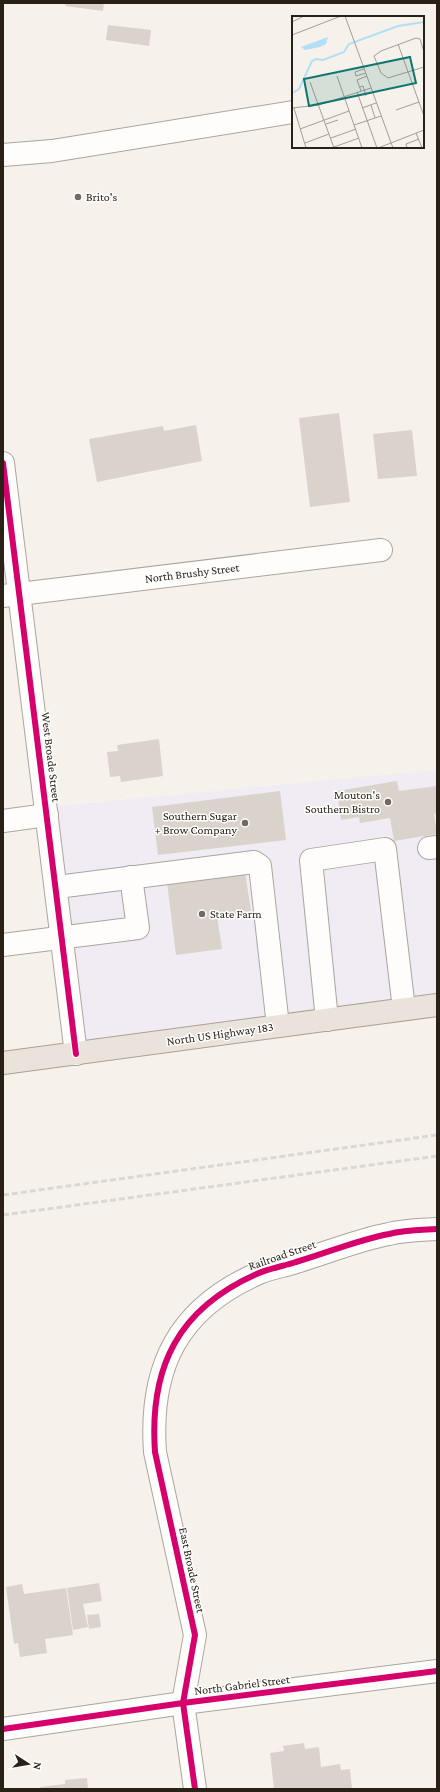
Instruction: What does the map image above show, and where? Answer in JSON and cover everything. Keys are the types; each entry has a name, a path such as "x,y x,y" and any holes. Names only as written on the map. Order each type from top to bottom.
{"main road":[{"name":"North US Highway 183","path":"3,1063 437,1005"}],"street":[{"path":"3,155 52,152 292,112"},
{"name":"West Broade Street","path":"3,463 11,595 47,815 63,936 76,1054"},
{"name":"North Brushy Street","path":"11,595 381,550"},
{"path":"3,821 47,815"},
{"path":"327,1020 311,860 385,849 404,1009"},
{"path":"57,887 254,862 260,866 278,1026"},
{"path":"3,945 63,936 138,928 131,878"},
{"name":"Railroad Street","path":"166,1358 178,1336 194,1317 225,1292 259,1273 283,1264 295,1262 331,1250 390,1234 437,1228"},
{"name":"East Broade Street","path":"166,1358 158,1390 154,1428 155,1452 194,1635 183,1703 195,1789"},
{"name":"North Gabriel Street","path":"3,1729 183,1703 437,1671"}],"shaded area":[{"path":"437,770 437,1005 76,1054 46,807"}],"building":[{"path":"66,3 104,3 103,11 65,6"},
{"path":"108,25 151,30 149,46 106,40"},
{"path":"339,413 350,502 310,507 299,418"},
{"path":"196,425 202,461 97,482 89,439 163,426 164,431"},
{"path":"412,430 417,476 378,479 373,434"},
{"path":"159,739 163,776 121,782 120,776 110,777 107,752 118,751 117,745"},
{"name":"Mouton's Southern Bistro","path":"397,781 399,791 437,786 437,813 434,814 437,834 394,841 390,818 360,823 359,817 341,820 337,791"},
{"path":"280,791 286,840 158,855 152,807"},
{"name":"State Farm","path":"245,872 251,911 217,916 222,949 176,955 167,882"},
{"path":"99,1583 102,1601 83,1604 88,1627 73,1630 67,1588"},
{"path":"22,1584 24,1594 66,1588 73,1635 45,1639 47,1653 20,1657 18,1643 14,1644 6,1587"},
{"path":"99,1614 101,1627 89,1629 87,1615"},
{"path":"304,1743 305,1749 319,1747 321,1767 340,1764 341,1770 350,1769 352,1789 274,1789 270,1753 284,1751 283,1746"},
{"path":"87,1778 88,1789 41,1789 40,1787 65,1784 65,1780"}],"railway":[{"path":"3,1195 437,1135"},
{"path":"3,1215 437,1156"}],"cycle path":[{"path":"3,463 76,1054"},
{"path":"195,1789 183,1703 195,1635 155,1452 154,1421 157,1393 164,1367 174,1344 189,1323 208,1304 231,1287 259,1273 354,1243 401,1232 437,1229"},
{"path":"3,1729 183,1703 437,1671"}],"place":[{"name":"Brito's","path":"78,197"},
{"name":"Mouton's Southern Bistro","path":"388,802"},
{"name":"Southern Sugar + Brow Company","path":"245,823"},
{"name":"State Farm","path":"202,914"}]}
